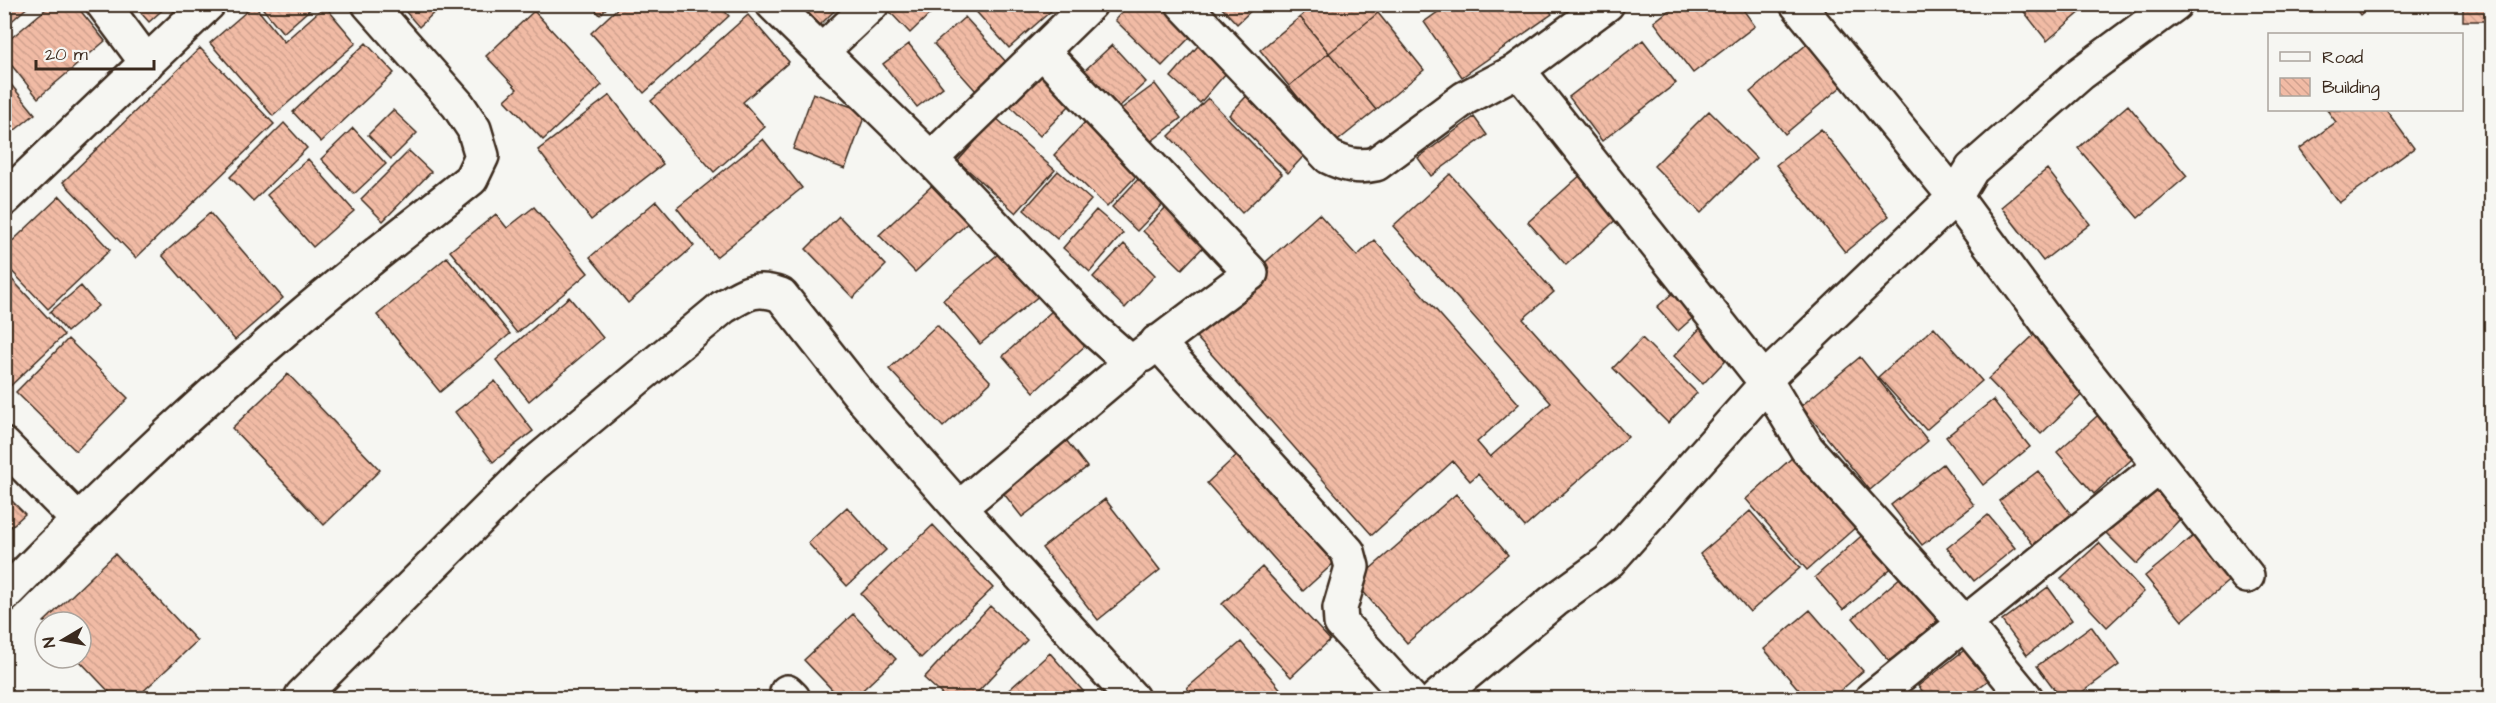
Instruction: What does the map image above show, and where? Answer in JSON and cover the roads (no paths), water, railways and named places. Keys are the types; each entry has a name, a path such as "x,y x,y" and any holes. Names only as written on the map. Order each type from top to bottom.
{"street":[{"path":"103,4 147,63"},
{"path":"4,199 208,4"},
{"path":"4,595 77,519 303,315 471,179 482,156 474,129 458,105 369,4"},
{"path":"773,4 931,159 1094,330 1131,363"},
{"path":"821,52 873,4"},
{"path":"931,159 1090,4"},
{"path":"1183,4 1329,157 1351,166 1376,164 1465,98 1518,70 1586,11"},
{"path":"1797,4 1955,197 2056,334 2247,576"},
{"path":"1437,699 1554,601 1609,561 1765,382 1955,197 1972,169 2080,74 2167,7"},
{"path":"959,508 1157,342 1251,273 1042,51"},
{"path":"1518,70 1765,382 1807,449 1965,624 2026,699"},
{"path":"302,696 532,465 723,307 746,293 764,290 781,296 863,399 1132,699"},
{"path":"1157,342 1348,552 1352,567 1340,608 1341,623 1410,699"},
{"path":"4,445 77,519"},
{"path":"1872,699 2160,466"}]}
